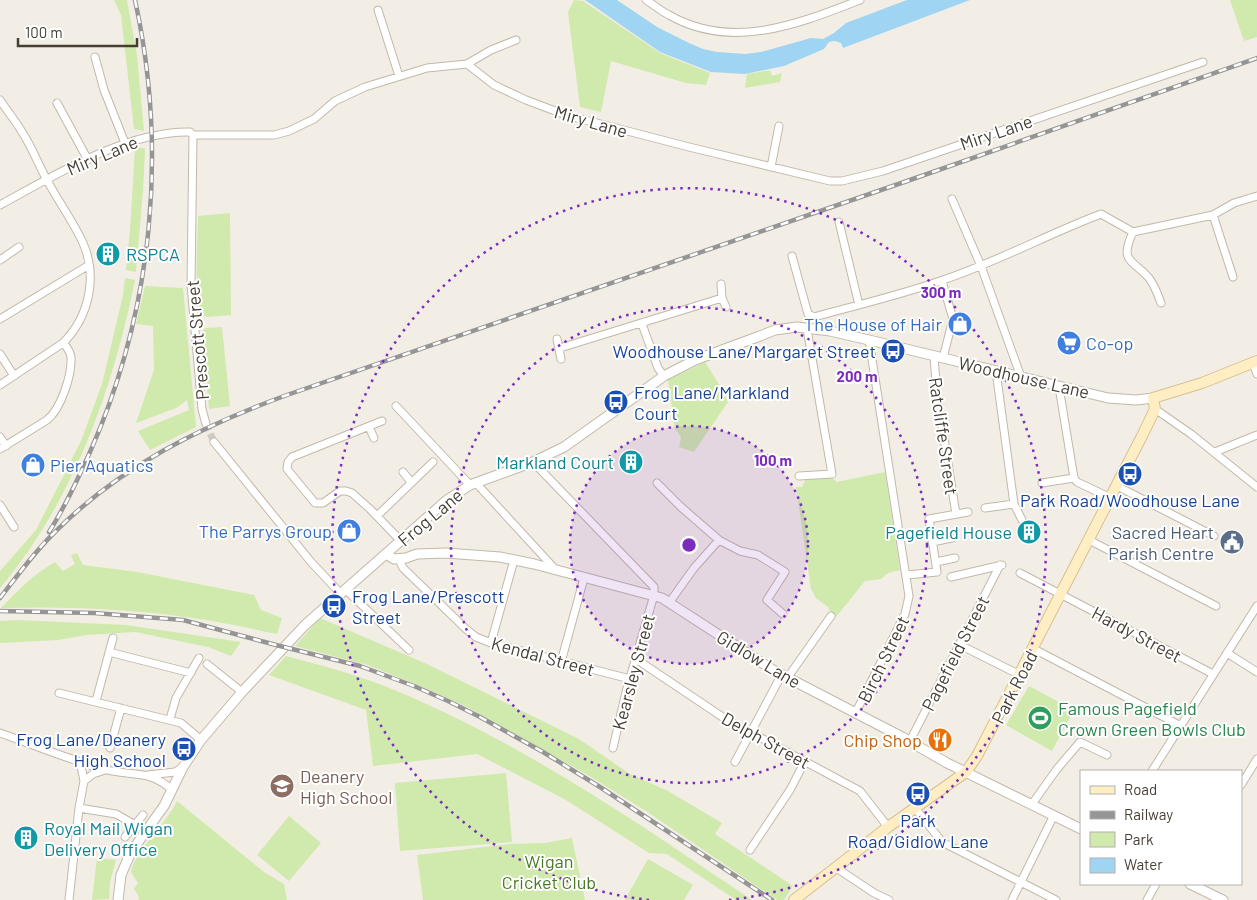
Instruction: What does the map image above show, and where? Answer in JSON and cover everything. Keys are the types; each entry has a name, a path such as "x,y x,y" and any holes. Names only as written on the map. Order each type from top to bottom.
{"main road":[{"name":"Woodhouse Lane","path":"1154,403 1255,362"},
{"name":"Park Road","path":"794,900 888,827 966,772 981,750 1111,498 1154,403"}],"street":[{"path":"646,0 669,16 698,27 737,33 771,30 860,0"},
{"path":"378,10 399,76"},
{"path":"467,64 491,50 516,40"},
{"path":"95,57 104,90 125,143"},
{"name":"Miry Lane","path":"0,205 46,179 125,143 174,132 190,132 194,135 274,135 289,131 314,119 335,101 365,87 427,68 467,64 494,85 526,100 566,115 771,167 830,181 842,181 883,171 1203,62"},
{"path":"0,100 22,132 46,179 84,245 89,266 90,284 86,307 78,324 63,343 0,385"},
{"path":"57,103 88,160"},
{"path":"771,167 779,126"},
{"name":"Prescott Street","path":"194,135 191,285 202,409 206,424"},
{"path":"792,256 808,314 814,317 942,280 981,266 1070,225 1102,214 1133,232 1213,215 1234,203 1257,196"},
{"path":"952,200 981,266 1021,377"},
{"path":"1213,215 1233,277"},
{"path":"839,222 859,305"},
{"path":"1133,232 1126,246 1127,256 1155,287 1162,304"},
{"path":"0,260 19,247"},
{"path":"0,318 89,266"},
{"name":"Ratcliffe Street","path":"942,280 953,319 939,357 937,394 956,514"},
{"path":"721,284 722,298 726,308"},
{"path":"560,348 722,298"},
{"path":"642,324 658,368 664,376"},
{"name":"Woodhouse Lane","path":"788,328 830,332 1059,387 1116,399 1141,400 1154,403"},
{"name":"Frog Lane","path":"118,900 119,886 127,860 137,841 164,806 183,767 201,740 242,692 305,625 447,500 473,484 533,462 564,447 664,376 695,360 760,336 788,328"},
{"path":"799,476 832,474 807,329"},
{"path":"557,339 561,359"},
{"name":"Birch Street","path":"856,712 908,605 910,596 869,340"},
{"path":"0,437 3,448 47,420 60,402 69,371 70,355 63,343"},
{"path":"0,354 14,376"},
{"path":"1255,362 1257,374"},
{"path":"996,371 1014,504 1022,520"},
{"path":"1059,387 1074,478 1078,482 1111,498"},
{"path":"1154,403 1257,487"},
{"path":"396,406 556,570"},
{"path":"382,421 294,456 290,459 287,467 289,473 315,503 323,503 338,492 346,491 352,493 377,516 399,543"},
{"path":"369,426 374,438"},
{"path":"1215,452 1257,435"},
{"path":"214,442 314,565 409,650"},
{"path":"377,516 396,500 411,482 433,462"},
{"path":"533,462 648,580 654,587 654,595"},
{"path":"403,472 411,482"},
{"path":"1042,483 1074,478"},
{"path":"657,483 681,508 719,540 740,551 758,555 785,572 768,600 783,614"},
{"path":"1117,486 1214,536"},
{"path":"985,508 1014,504"},
{"path":"0,505 14,527"},
{"path":"907,575 937,572 929,519 968,512"},
{"path":"932,542 952,538"},
{"path":"669,602 694,568 719,540"},
{"path":"1089,540 1216,606"},
{"name":"Gidlow Lane","path":"399,543 404,550 417,554"},
{"name":"Gidlow Lane","path":"399,559 417,554 446,553 514,560 654,595 669,602 760,663 856,712 947,763 1080,828"},
{"path":"386,554 392,558 399,559"},
{"path":"936,562 956,558"},
{"name":"Kendal Street","path":"399,559 403,568 476,637 491,643 630,679"},
{"path":"491,643 514,560"},
{"name":"Pagefield Street","path":"910,741 1001,565 950,577"},
{"name":"Hardy Street","path":"1020,573 1213,674"},
{"path":"561,662 584,578"},
{"name":"Kearsley Street","path":"613,748 654,595"},
{"path":"1153,770 1257,606"},
{"path":"735,762 750,733 785,676 831,616"},
{"path":"96,701 113,638"},
{"path":"960,645 1020,675"},
{"path":"1034,649 1181,726"},
{"path":"109,652 191,673"},
{"path":"1227,653 1257,672"},
{"path":"170,719 176,698 199,658"},
{"name":"Delph Street","path":"636,659 724,718 860,791 888,827"},
{"path":"207,664 242,692"},
{"path":"59,693 170,719 181,723 201,740"},
{"path":"110,748 121,708"},
{"path":"0,733 105,770 148,775 162,781 172,790"},
{"path":"1032,804 1056,769 1080,742 1107,755"},
{"path":"1242,783 1257,759"},
{"path":"69,900 79,808 84,781 81,766 77,760"},
{"path":"750,850 790,790 805,761"},
{"path":"148,775 172,773 183,767"},
{"path":"84,781 93,774 105,770"},
{"path":"79,808 116,814 135,825"},
{"path":"915,808 942,842 1056,900"},
{"path":"125,837 143,815"},
{"path":"1012,900 1054,815"},
{"path":"835,867 874,893 889,900"},
{"path":"1147,900 1155,885"},
{"path":"1192,885 1222,900"}],"green space":[{"path":"114,0 127,0 137,55 144,131 134,129 121,15"},
{"path":"574,0 583,1 660,53 710,73 706,85 686,83 611,61 601,112 580,107 568,12"},
{"path":"1230,0 1257,0 1257,37 1244,41"},
{"path":"770,70 772,76 782,73 780,82 745,88 747,74"},
{"path":"135,148 145,148 136,272 126,270"},
{"path":"230,213 231,315 208,317 202,315 199,306 197,267 198,216"},
{"path":"125,278 135,280 126,321 102,403 87,443 49,519 26,555 0,588 0,571 36,530 81,441 102,384 123,295"},
{"path":"145,286 183,288 196,427 150,450 138,431 189,410 187,400 176,408 136,423 154,370 153,326 136,324"},
{"path":"222,327 230,406 209,409 202,331 206,328"},
{"path":"705,362 728,402 694,452 679,447 681,437 675,429 668,380"},
{"path":"885,472 900,570 888,573 881,579 865,581 836,617 831,614 828,607 816,598 811,589 796,487 802,487 806,479 831,477 837,482"},
{"path":"77,553 83,565 137,572 254,595 261,610 282,618 277,634 206,620 155,613 52,607 1,608 33,577 55,562 63,571 75,564 71,555"},
{"path":"320,618 427,664 579,739 630,774 668,791 722,823 715,834 793,886 784,900 777,900 646,811 586,774 467,707 368,665 295,646"},
{"path":"18,620 126,625 241,642 231,656 208,647 135,632 87,635 58,640 0,643 0,621"},
{"path":"286,656 324,666 387,687 483,732 529,757 620,812 752,900 736,900 667,854 649,853 566,800 477,754 373,766 366,710 269,675"},
{"name":"Famous Pagefield Crown Green Bowls Club","path":"1029,686 1074,710 1052,751 1006,725"},
{"path":"506,773 512,842 400,851 395,783"},
{"path":"177,801 264,872 284,884 287,900 139,900 134,889 138,883 131,872 134,863"},
{"path":"289,816 321,843 289,881 257,855"},
{"name":"Wigan Cricket Club","path":"572,838 585,900 423,900 417,855 511,844 545,843"},
{"path":"97,858 116,860 110,882 109,899 92,900"},
{"path":"648,859 693,885 684,900 625,900"}],"water":[{"path":"585,0 617,0 657,27 703,49 745,54 761,52 811,38 823,39 846,23 907,0 970,0 843,48 841,43 829,42 824,49 784,66 745,74 711,72 660,52"}],"tunnel":[{"path":"206,424 214,442"}],"railway":[{"path":"49,532 81,472 111,398 128,343 141,286 152,172 151,114 145,57 135,0"},
{"path":"0,598 48,539 81,508 135,468 164,450 224,420 287,395 1257,58"},
{"path":"0,611 94,613 183,620 360,666 414,686 480,717 543,752 600,787 772,900"}],"place":[{"name":"RSPCA","path":"108,254"},
{"name":"The House of Hair","path":"960,324"},
{"name":"Co-op","path":"1069,343"},
{"name":"Woodhouse Lane/Margaret Street","path":"893,351"},
{"name":"Frog Lane/Markland Court","path":"616,402"},
{"name":"Markland Court","path":"631,462"},
{"name":"Pier Aquatics","path":"33,465"},
{"name":"Park Road/Woodhouse Lane","path":"1130,474"},
{"name":"The Parrys Group","path":"349,531"},
{"name":"Pagefield House","path":"1029,532"},
{"name":"Sacred Heart Parish Centre","path":"1232,542"},
{"name":"Frog Lane/Prescott Street","path":"334,606"},
{"name":"Famous Pagefield Crown Green Bowls Club","path":"1040,718"},
{"name":"Chip Shop","path":"940,740"},
{"name":"Frog Lane/Deanery High School","path":"184,749"},
{"name":"Deanery High School","path":"282,786"},
{"name":"Park Road/Gidlow Lane","path":"918,794"},
{"name":"Royal Mail Wigan Delivery Office","path":"26,838"}]}
